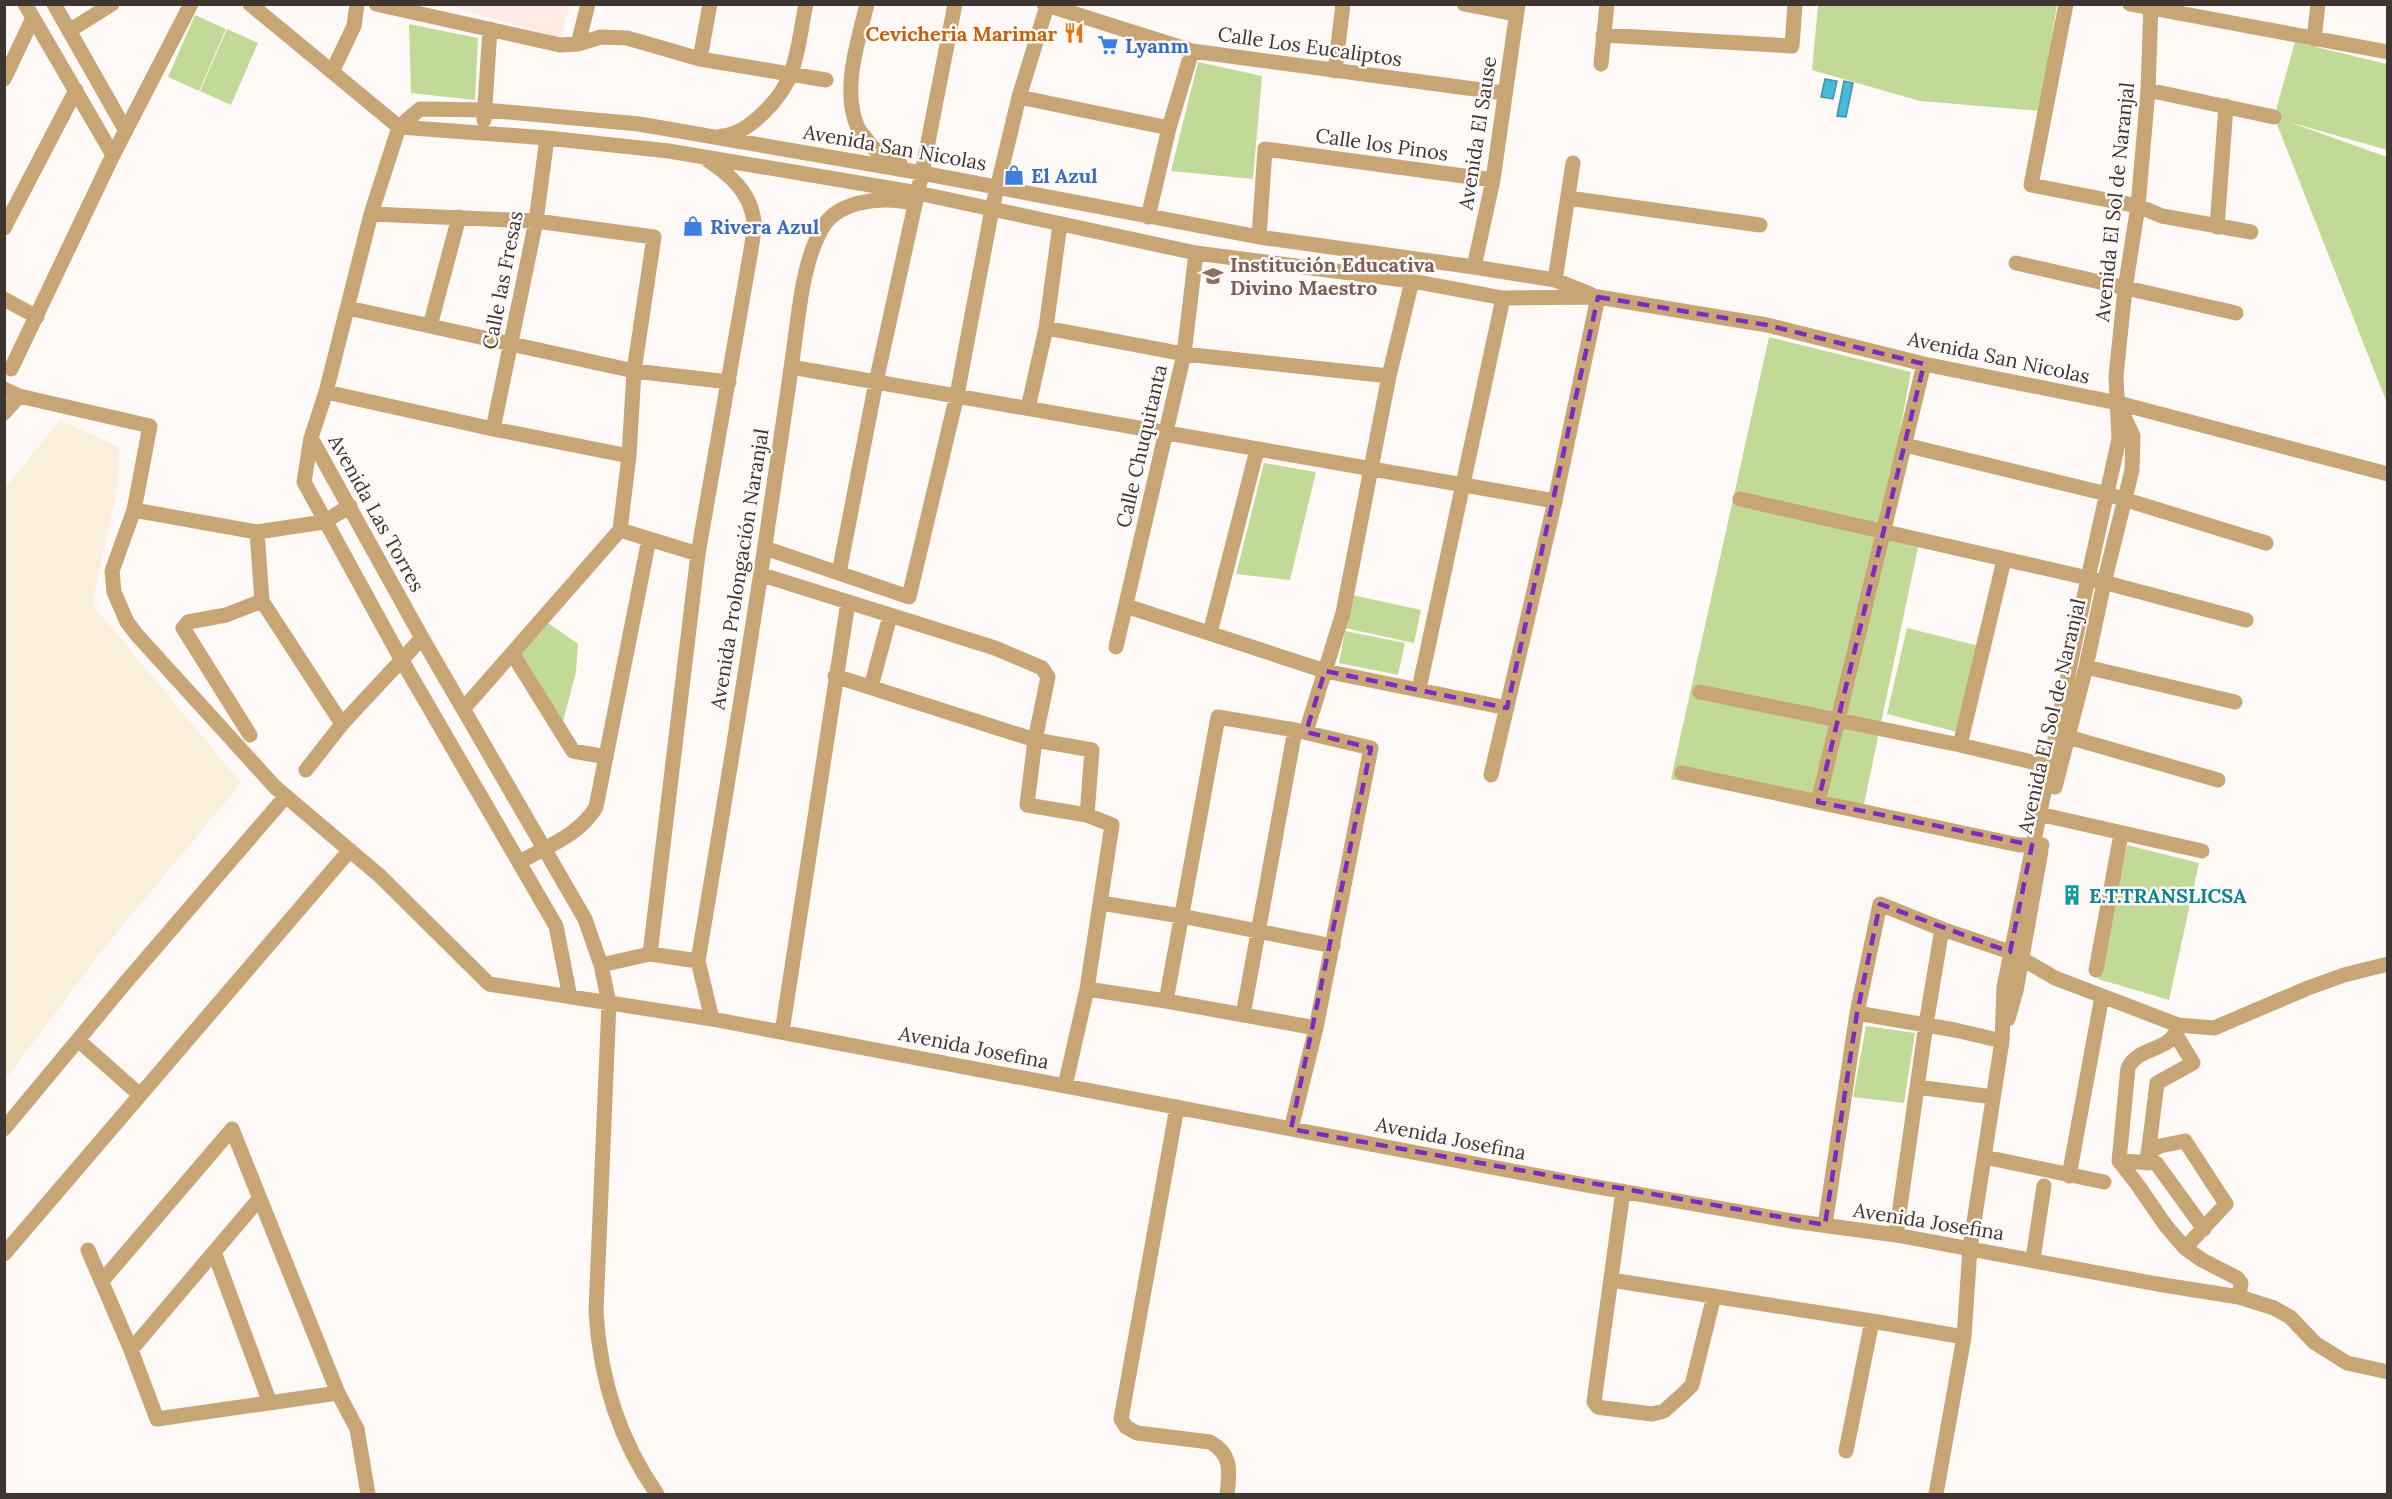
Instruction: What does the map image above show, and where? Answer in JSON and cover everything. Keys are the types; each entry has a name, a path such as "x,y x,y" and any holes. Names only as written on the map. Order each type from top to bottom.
{"street":[{"path":"25,4 113,155"},
{"path":"54,4 126,131"},
{"path":"69,31 112,4"},
{"path":"11,369 38,317 113,155 191,4"},
{"path":"250,4 399,127 371,214 326,392 311,438"},
{"path":"328,68 340,38 348,4"},
{"path":"328,68 354,26 357,4"},
{"path":"376,4 560,45 578,44 601,37 627,38 700,58 826,80"},
{"path":"578,44 588,4"},
{"path":"700,58 710,4"},
{"path":"713,136 738,133 759,118 791,74 806,4"},
{"path":"867,4 856,51 852,81 852,108 858,129 875,150 892,161 923,170"},
{"path":"839,573 876,382 923,170 955,4"},
{"path":"1335,71 1343,4"},
{"path":"1464,4 1516,9"},
{"path":"1601,64 1607,4"},
{"path":"1603,35 1792,46 1795,4"},
{"path":"2066,4 2031,184 2138,206 2162,216 2250,232"},
{"path":"2130,4 2388,52"},
{"path":"2314,39 2318,4"},
{"path":"765,548 909,597 957,395 992,210 1019,97 1045,5"},
{"name":"Calle Los Eucaliptos","path":"1045,5 1192,51 1504,93"},
{"name":"Avenida El Sol de Naranjal","path":"1936,1494 1964,1337 1970,1248 2002,1041 2004,987 2016,955 2054,767 2088,578 2120,439 2116,376 2125,289 2138,206 2148,90 2151,7"},
{"name":"Avenida El Sause","path":"1474,267 1493,180 1516,9"},
{"path":"4,79 33,18"},
{"path":"483,132 490,29"},
{"path":"1148,218 1169,128 1192,51"},
{"path":"4,228 75,90"},
{"path":"2148,90 2274,117"},
{"path":"1019,97 1169,128"},
{"path":"2217,227 2226,106"},
{"name":"Avenida San Nicolas","path":"399,127 420,109 484,110 639,124 923,170 1148,218 1259,237 1555,280 1598,297"},
{"name":"Avenida San Nicolas","path":"399,127 547,138 701,156 917,198 992,210 1196,253 1412,281 1503,298 1598,297 1767,325 1924,364 2118,403 2388,474"},
{"name":"Calle las Fresas","path":"493,429 536,221 547,138"},
{"name":"Calle los Pinos","path":"1259,237 1265,149 1493,180"},
{"name":"Avenida Prolongación Naranjal","path":"650,954 698,554 729,382 754,221 744,192 727,173 701,156"},
{"path":"1555,280 1574,163"},
{"name":"Avenida Prolongación Naranjal","path":"712,1019 698,961 762,575 805,280 820,230 835,215 852,205 872,200 917,198"},
{"path":"1568,198 1760,225"},
{"path":"371,214 536,221 654,237 634,371 629,456 620,530 464,708"},
{"path":"430,326 459,218"},
{"path":"1028,408 1046,328 1060,224"},
{"name":"Calle Chuquitanta","path":"1116,646 1184,354 1196,253"},
{"path":"2016,263 2236,313"},
{"path":"1243,1015 1258,932 1301,731 1325,671 1343,613 1389,376 1412,281"},
{"path":"1491,775 1555,501 1598,297"},
{"path":"1419,689 1503,298"},
{"path":"4,299 38,317"},
{"path":"348,308 634,371 729,382"},
{"path":"1046,328 1184,354 1389,376"},
{"path":"1818,802 1924,364"},
{"path":"791,367 1555,501"},
{"path":"4,389 19,396 150,426 134,510 112,571 114,592 127,622 144,644 286,796 350,850 4,1254"},
{"path":"326,392 629,456"},
{"path":"4,413 19,396"},
{"name":"Avenida El Sol de Naranjal","path":"2054,767 2068,737 2132,470 2134,450 2129,425 2118,403"},
{"name":"Avenida Las Torres","path":"311,438 422,638 585,919 601,965 609,1003 597,1301 598,1344 607,1385 627,1445 657,1494"},
{"name":"Avenida Las Torres","path":"311,438 304,482 401,659 556,926 570,997"},
{"path":"1905,445 2107,494 2266,543"},
{"path":"1210,633 1257,450"},
{"path":"1740,498 2088,578 2246,620"},
{"path":"134,510 257,532 324,522 350,506"},
{"path":"620,530 698,554"},
{"path":"257,532 262,601 342,724"},
{"path":"519,862 588,821 596,807 649,539"},
{"path":"1960,745 2004,560"},
{"path":"762,575 995,648 1042,668 1048,677 1035,740 1028,805 1087,815 1109,823 1113,829 1087,989 1065,1086"},
{"path":"250,735 183,627 188,622 226,615 262,601"},
{"path":"782,1032 848,602"},
{"path":"1126,606 1325,671 1507,708"},
{"path":"871,687 890,616"},
{"path":"306,770 342,724 422,638"},
{"path":"512,653 573,751 606,757"},
{"path":"2086,667 2235,702"},
{"path":"835,676 1035,740 1092,750 1087,815"},
{"path":"1700,692 1960,745 2054,767"},
{"path":"1166,1001 1218,717 1301,731 1371,748 1316,1028 1291,1129"},
{"path":"2068,737 2218,780"},
{"path":"1682,773 2019,845 2037,845"},
{"path":"4,1129 286,796"},
{"path":"2044,815 2202,851"},
{"path":"2096,970 2121,834"},
{"name":"Avenida Josefina","path":"350,850 380,876 489,984 712,1019 1623,1191 1825,1226 1896,1234 2239,1298 2274,1308 2290,1317 2315,1343 2347,1363 2388,1372"},
{"path":"1101,903 1333,946"},
{"path":"1825,1226 1857,1013 1880,904 1942,930 2016,955 2055,978 2102,996 2177,1030 2214,1028 2308,988 2388,964"},
{"path":"1896,1234 1942,930"},
{"path":"601,965 650,954 698,961"},
{"path":"1087,989 1316,1028"},
{"path":"2069,1176 2102,996"},
{"path":"1857,1013 1926,1024 2002,1041"},
{"path":"2147,1157 2157,1083 2193,1063 2177,1030"},
{"path":"2177,1030 2171,1041 2138,1055 2128,1068 2119,1161 2166,1226 2185,1248 2202,1260 2237,1278 2241,1287 2239,1298"},
{"path":"78,1040 140,1095"},
{"path":"1917,1087 1993,1098"},
{"path":"1177,1107 1120,1419 1126,1427 1137,1433 1210,1442 1220,1448 1226,1456 1230,1472 1227,1494"},
{"path":"102,1281 232,1129 338,1393 357,1430 368,1494"},
{"path":"2119,1161 2147,1157 2160,1146 2185,1141 2226,1204 2185,1248"},
{"path":"2147,1157 2156,1163 2204,1229"},
{"path":"1985,1158 2104,1182"},
{"path":"2032,1259 2044,1186"},
{"path":"1623,1191 1594,1402 1598,1407 1652,1414 1664,1411 1683,1394 1692,1385 1714,1296"},
{"path":"131,1350 259,1198"},
{"path":"88,1250 131,1350 157,1419 338,1393"},
{"path":"214,1252 270,1402"},
{"path":"1611,1280 1964,1337"},
{"path":"1846,1451 1872,1321"}],"highlighted area":[{"path":"1598,297 1767,325 1924,364 1818,802 2032,845 2010,952 1880,904 1857,1013 1825,1225 1291,1129 1371,748 1306,732 1325,671 1507,708"}],"shaded area":[{"path":"446,5 570,5 561,38"},
{"path":"60,420 119,447 118,484 92,604 241,783 104,948 5,1080 5,488"}],"green space":[{"path":"1818,5 2057,5 2040,111 1920,101 1812,70"},
{"path":"195,15 226,29 199,91 168,77"},
{"path":"409,24 478,38 475,100 411,93"},
{"path":"227,29 258,43 231,105 200,91"},
{"path":"2295,42 2387,64 2387,150 2289,122 2387,157 2387,403 2274,117"},
{"path":"1198,62 1262,76 1253,179 1171,171"},
{"path":"1769,337 1911,372 1881,532 1919,543 1861,818 1671,779"},
{"path":"1264,463 1316,472 1290,580 1236,574"},
{"path":"1352,595 1421,610 1414,643 1345,628"},
{"path":"548,623 578,644 576,672 561,729 517,655"},
{"path":"1907,628 1979,646 1957,732 1887,714"},
{"path":"1345,631 1405,643 1398,675 1339,663"},
{"path":"2127,845 2199,863 2169,1000 2098,979"},
{"path":"1866,1026 1915,1033 1904,1103 1853,1097"}],"water":[{"path":"1825,79 1837,81 1833,99 1821,97"},
{"path":"1844,81 1853,83 1846,117 1837,116"}],"place":[{"name":"Cevicheria Marimar","path":"1074,33"},
{"name":"Lyanm","path":"1108,45"},
{"name":"El Azul","path":"1014,175"},
{"name":"Rivera Azul","path":"693,226"},
{"name":"Institución Educativa Divino Maestro","path":"1213,276"},
{"name":"E.T.TRANSLICSA","path":"2072,895"}]}
